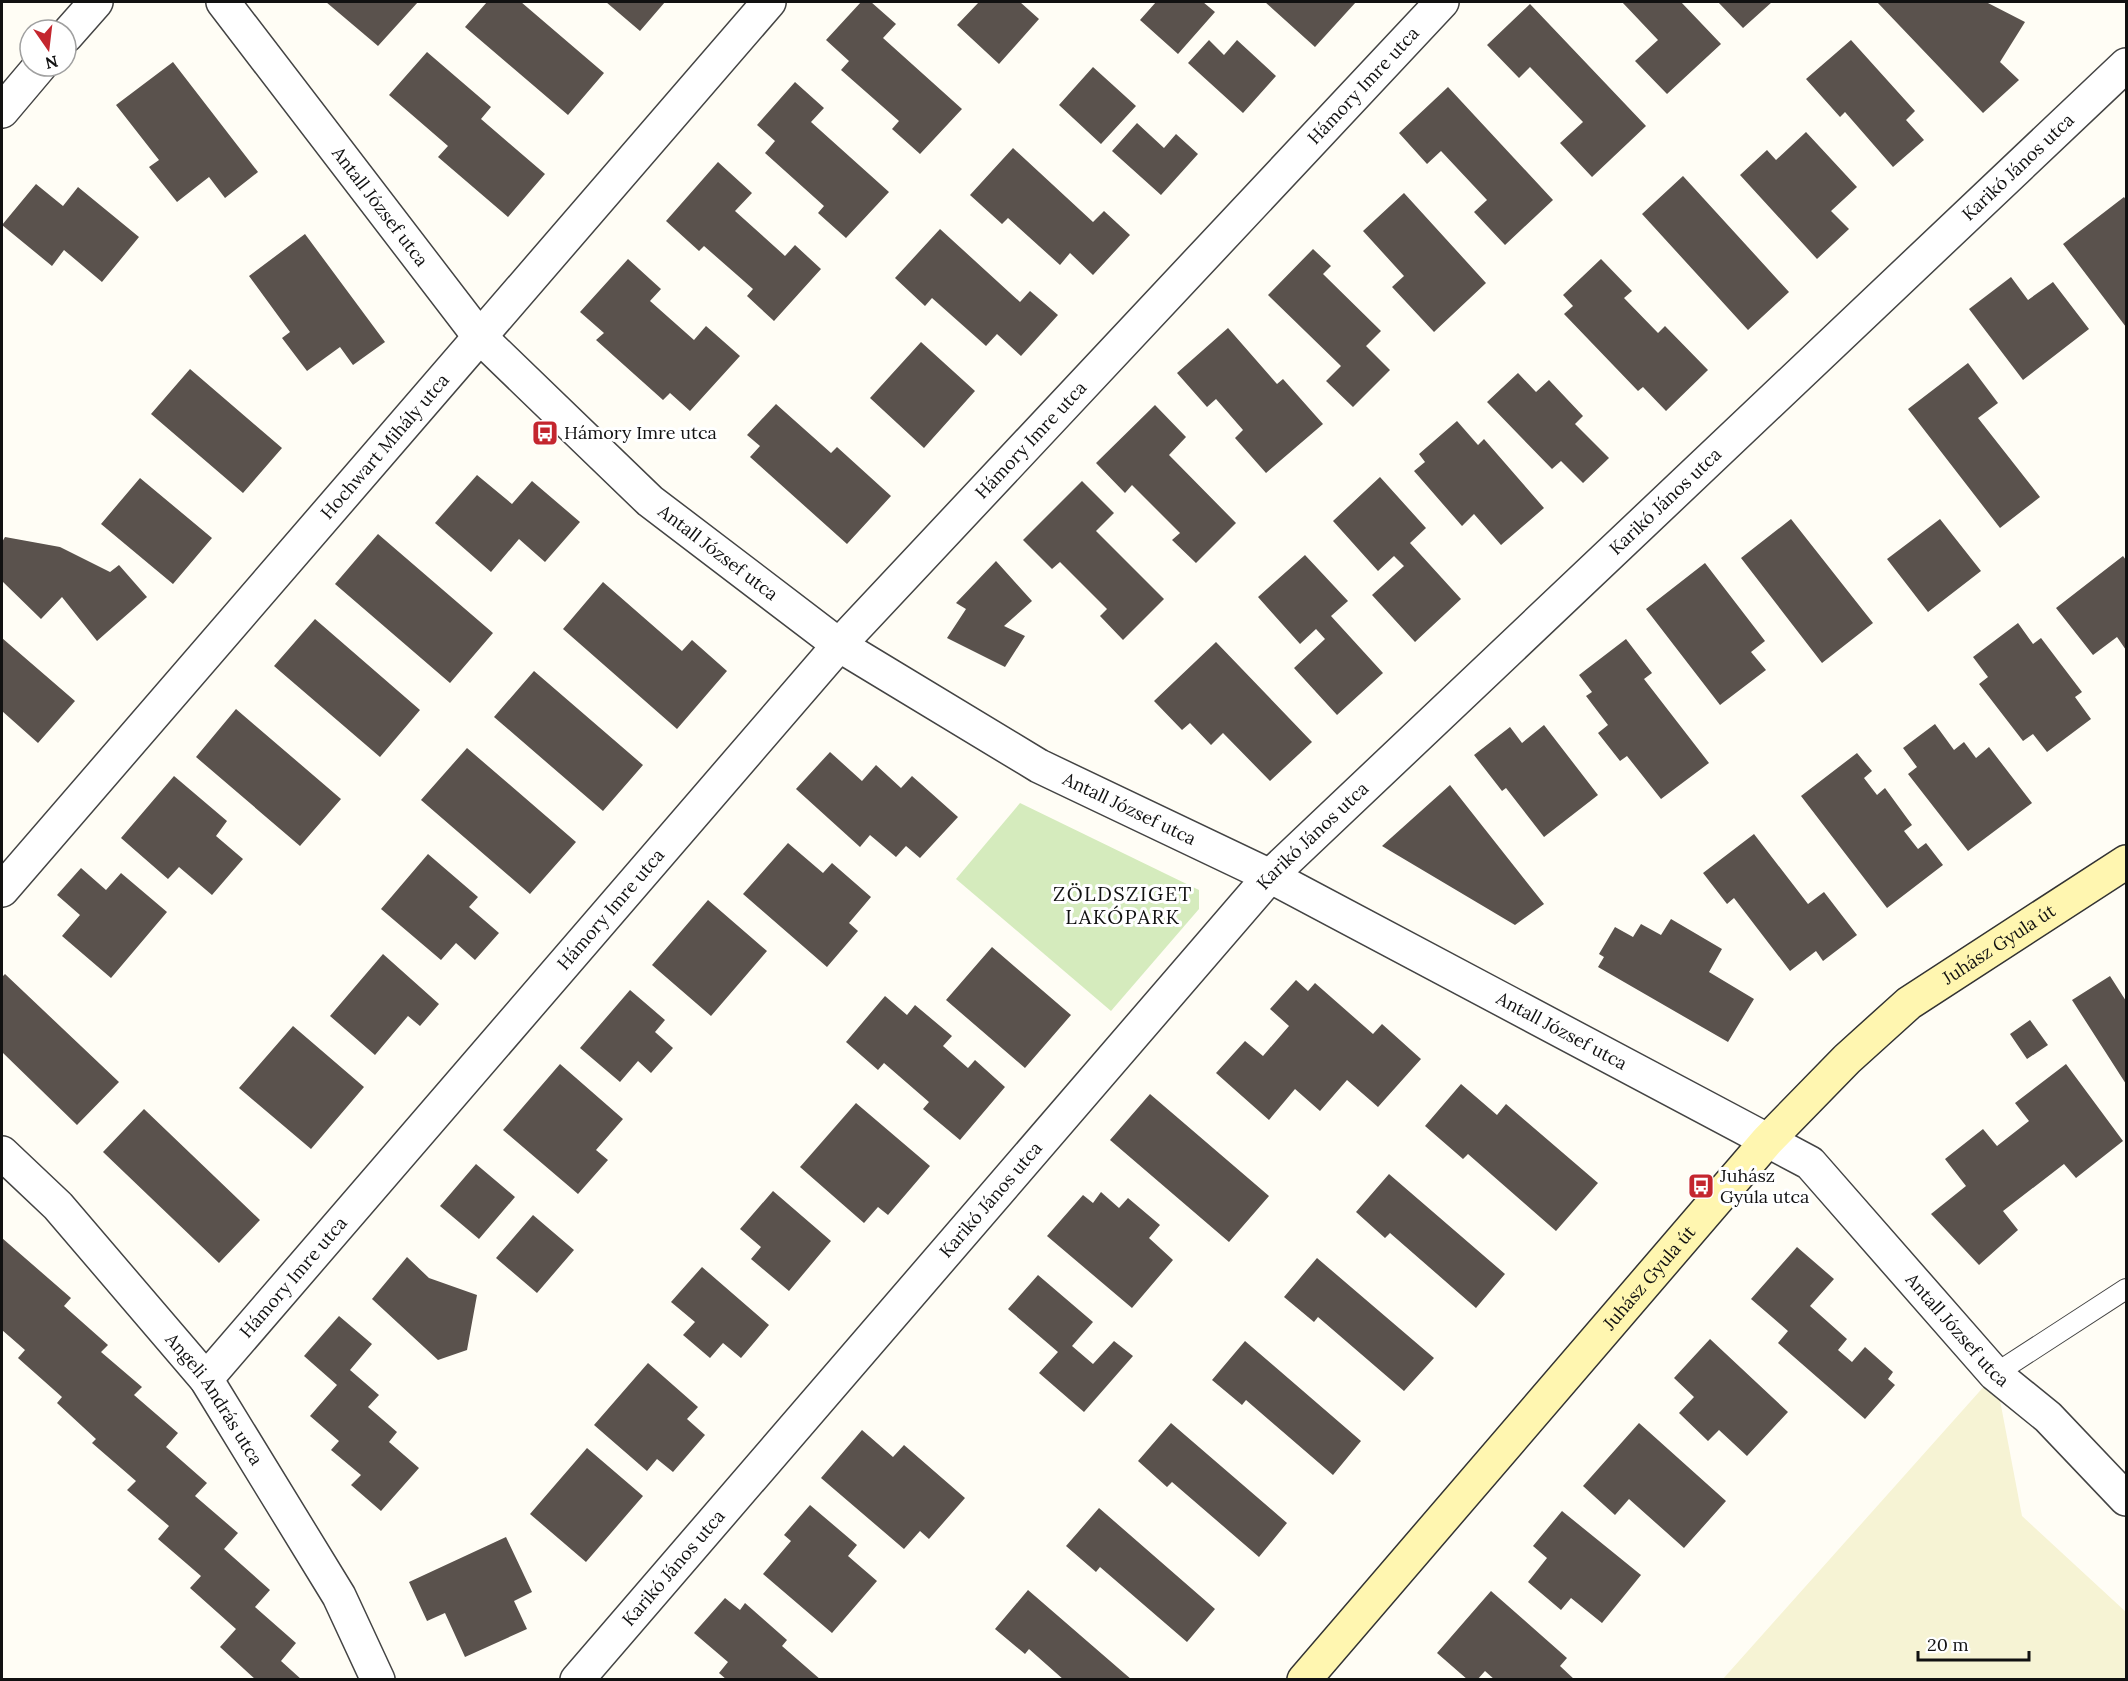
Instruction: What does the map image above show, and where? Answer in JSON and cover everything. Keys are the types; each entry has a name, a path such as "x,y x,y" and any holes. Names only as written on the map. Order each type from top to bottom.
{"street":[{"path":"78,22 96,2"},
{"name":"Antall József utca","path":"224,2 479,336 650,501 839,645 1039,766 1270,876 1810,1163 1995,1374 2048,1417 2127,1499"},
{"name":"Hochwart Mihály utca","path":"2,890 769,2"},
{"name":"Hámory Imre utca","path":"206,1379 839,645 1442,2"},
{"name":"Karikó János utca","path":"577,1680 1270,876 2127,65"},
{"path":"2,111 30,78"},
{"name":"Juhász Gyula út","path":"1304,1680 1767,1141 1846,1059 1910,1003 2127,862"},
{"name":"Angeli András utca","path":"2,1153 58,1206 206,1379 339,1596 378,1680"}],"lane":[{"path":"1995,1374 2127,1289"}],"shaded area":[{"path":"1995,1374 2022,1516 2126,1612 2126,1679 1722,1680"}],"green space":[{"path":"1020,803 1199,890 1199,909 1111,1011 956,879"}],"building":[{"path":"326,2 418,2 378,46"},
{"path":"487,2 521,2 604,73 568,115 465,27"},
{"path":"606,2 665,2 640,31"},
{"path":"861,2 871,2 896,24 883,38 962,109 920,154 892,129 899,121 841,70 849,61 826,40"},
{"path":"979,2 1020,2 1039,19 999,64 957,25"},
{"path":"1156,2 1203,2 1215,12 1178,54 1140,20"},
{"path":"1265,2 1356,2 1315,47"},
{"path":"1622,2 1681,2 1721,44 1667,94 1635,61 1658,40"},
{"path":"1718,2 1772,2 1743,28"},
{"path":"1877,2 1986,2 2025,22 2000,62 2019,80 1983,113"},
{"path":"1530,4 1646,126 1592,177 1560,143 1583,122 1530,67 1519,78 1487,45"},
{"path":"1209,40 1224,55 1237,40 1276,76 1243,113 1188,63"},
{"path":"1851,40 1915,111 1906,120 1924,140 1893,167 1845,112 1840,117 1806,79"},
{"path":"427,52 491,107 481,119 545,174 508,217 438,157 448,146 389,95"},
{"path":"173,62 258,172 225,198 209,177 177,202 149,167 159,160 116,105"},
{"path":"1093,67 1136,106 1101,144 1059,105"},
{"path":"795,82 824,108 811,122 889,192 846,238 818,213 824,206 765,153 775,141 757,125"},
{"path":"1448,87 1553,200 1505,245 1474,212 1487,200 1441,151 1427,164 1399,133"},
{"path":"1137,123 1164,148 1176,134 1198,154 1161,195 1112,151"},
{"path":"1806,132 1857,187 1831,211 1849,229 1817,259 1740,175 1767,150 1776,160"},
{"path":"1013,148 1093,222 1104,211 1130,235 1093,275 1070,253 1060,265 1008,218 1002,224 970,195"},
{"path":"718,162 752,193 735,211 785,256 795,245 821,269 774,321 747,296 753,289 704,246 699,251 666,221"},
{"path":"1683,176 1789,292 1748,330 1642,214"},
{"path":"36,184 63,206 78,187 139,237 102,282 64,250 52,266 2,225"},
{"path":"1404,193 1486,283 1434,332 1392,287 1404,276 1363,231"},
{"path":"2124,197 2126,200 2126,327 2063,244"},
{"path":"940,229 1020,302 1030,291 1058,315 1021,356 997,334 986,346 932,298 925,306 895,278"},
{"path":"305,234 385,342 353,365 340,347 307,371 282,338 290,332 249,276"},
{"path":"1313,249 1331,266 1323,274 1381,331 1366,346 1390,370 1353,407 1326,381 1341,366 1268,295"},
{"path":"628,259 661,289 650,301 694,340 706,326 740,356 690,411 670,393 663,400 596,340 604,333 580,312"},
{"path":"1601,259 1632,291 1624,298 1658,333 1665,326 1708,370 1666,411 1643,387 1638,391 1564,314 1573,306 1563,295"},
{"path":"2011,277 2028,300 2053,282 2089,329 2023,380 1969,309"},
{"path":"1228,328 1277,384 1283,379 1323,424 1266,473 1235,438 1243,430 1216,399 1207,407 1177,373"},
{"path":"921,342 975,391 924,448 870,398"},
{"path":"1968,363 1998,403 1978,418 2040,497 2000,528 1908,409"},
{"path":"190,369 282,448 243,493 151,414"},
{"path":"1518,373 1536,392 1549,380 1583,416 1575,424 1609,458 1583,483 1561,461 1552,469 1487,402"},
{"path":"776,404 831,453 837,447 891,496 847,544 750,457 760,446 747,435"},
{"path":"1155,405 1186,437 1169,455 1236,523 1196,563 1172,540 1180,533 1132,485 1125,493 1096,463"},
{"path":"1457,421 1478,445 1484,439 1544,508 1501,545 1474,514 1462,526 1414,471 1425,462 1419,454"},
{"path":"477,475 512,504 532,481 580,522 545,562 519,539 491,572 435,523"},
{"path":"1380,477 1426,528 1410,543 1461,599 1415,642 1372,595 1404,566 1394,556 1378,571 1333,521"},
{"path":"140,478 212,538 173,584 101,524"},
{"path":"1082,481 1114,513 1096,531 1164,599 1123,640 1100,616 1107,609 1060,562 1052,569 1023,540"},
{"path":"1791,519 1873,623 1822,663 1741,558"},
{"path":"1940,519 1981,571 1928,612 1887,559"},
{"path":"378,534 493,633 450,683 335,584"},
{"path":"5,537 60,547 110,572 119,565 147,597 97,641 62,597 41,619 2,581 2,542"},
{"path":"1305,555 1348,601 1331,616 1383,673 1337,715 1294,668 1325,639 1316,629 1300,644 1258,597"},
{"path":"2123,556 2126,560 2126,650 2117,637 2093,655 2056,608"},
{"path":"996,561 1032,601 1004,626 1025,636 1005,667 947,638 966,609 956,603"},
{"path":"1705,563 1765,641 1751,652 1766,670 1720,705 1646,609"},
{"path":"603,582 682,651 692,640 727,671 677,729 563,629"},
{"path":"315,619 420,710 380,757 274,666"},
{"path":"2018,623 2033,644 2041,638 2082,692 2075,697 2091,719 2047,752 2033,734 2023,741 1979,684 1988,677 1973,657"},
{"path":"2,638 75,701 38,743 2,711"},
{"path":"1626,639 1652,673 1644,679 1709,763 1661,799 1627,756 1620,761 1598,733 1608,725 1586,696 1592,692 1579,675"},
{"path":"1216,642 1312,742 1270,781 1223,733 1211,745 1190,723 1182,730 1154,701"},
{"path":"534,671 643,765 603,811 494,717"},
{"path":"236,709 341,799 300,846 196,757"},
{"path":"1935,724 1954,750 1964,742 1976,758 1989,747 2032,803 1968,851 1908,774 1917,767 1903,748"},
{"path":"1544,725 1598,795 1544,837 1506,788 1502,791 1474,755 1510,727 1522,743"},
{"path":"467,748 576,842 530,894 421,800"},
{"path":"830,752 862,781 876,765 901,788 912,776 958,817 920,858 906,846 896,857 870,835 860,847 796,789"},
{"path":"1857,753 1872,771 1864,778 1877,795 1885,788 1912,825 1904,831 1918,849 1926,843 1943,865 1887,908 1801,796"},
{"path":"174,776 227,821 216,836 243,859 212,895 179,867 168,879 121,838"},
{"path":"1450,785 1544,904 1515,925 1382,846"},
{"path":"1754,834 1808,904 1824,892 1857,935 1823,961 1816,951 1790,971 1734,898 1727,904 1703,873"},
{"path":"788,843 823,873 832,863 871,897 849,923 858,931 827,967 743,894"},
{"path":"428,854 478,897 469,907 499,933 475,960 456,943 441,960 381,909"},
{"path":"81,868 106,890 121,873 167,912 111,978 62,936 80,915 57,895"},
{"path":"708,900 767,951 711,1016 652,965"},
{"path":"1671,919 1722,949 1709,972 1754,999 1728,1042 1598,967 1604,957 1599,954 1615,927 1633,937 1641,924 1661,935"},
{"path":"992,947 1071,1015 1025,1068 946,1000"},
{"path":"383,954 439,1004 420,1026 408,1016 375,1055 330,1016"},
{"path":"5,974 119,1082 77,1125 2,1052 2,977"},
{"path":"2110,976 2126,1001 2126,1084 2072,1000"},
{"path":"1296,980 1308,991 1315,983 1373,1034 1382,1024 1421,1059 1378,1107 1347,1080 1320,1111 1295,1089 1269,1120 1216,1073 1245,1041 1263,1056 1289,1026 1270,1009"},
{"path":"630,990 665,1020 655,1032 673,1048 651,1073 638,1061 620,1082 580,1048"},
{"path":"885,996 907,1015 915,1005 952,1036 943,1046 968,1068 975,1060 1005,1087 960,1140 923,1109 929,1102 884,1063 878,1070 846,1042"},
{"path":"2030,1020 2048,1045 2027,1059 2010,1034"},
{"path":"293,1026 364,1087 311,1149 239,1088"},
{"path":"560,1064 623,1119 596,1150 608,1160 578,1194 503,1130"},
{"path":"2066,1064 2123,1141 2076,1178 2064,1164 2003,1211 2018,1230 1979,1265 1931,1214 1966,1186 1945,1159 1983,1129 1997,1146 2029,1121 2015,1103"},
{"path":"1461,1084 1497,1115 1506,1104 1598,1183 1556,1231 1468,1154 1463,1159 1425,1126"},
{"path":"1150,1094 1269,1196 1229,1242 1110,1140"},
{"path":"856,1103 930,1166 888,1215 878,1207 864,1223 800,1167"},
{"path":"144,1109 260,1220 219,1263 103,1152"},
{"path":"476,1164 515,1197 479,1239 440,1206"},
{"path":"1389,1174 1505,1274 1476,1308 1390,1233 1385,1238 1356,1212"},
{"path":"773,1191 831,1241 789,1291 751,1259 761,1247 740,1229"},
{"path":"1101,1192 1119,1208 1128,1198 1160,1225 1149,1238 1173,1260 1132,1308 1047,1236 1083,1195 1093,1203"},
{"path":"533,1215 574,1250 537,1293 496,1258"},
{"path":"2,1238 71,1298 64,1306 108,1345 101,1352 142,1387 134,1395 178,1433 166,1447 207,1483 195,1496 238,1533 224,1549 270,1590 255,1607 296,1643 281,1661 302,1680 256,1680 220,1647 236,1629 190,1588 201,1576 158,1539 169,1526 127,1490 136,1481 92,1443 96,1439 57,1403 62,1397 18,1358 25,1350 2,1330"},
{"path":"1797,1247 1834,1279 1810,1306 1847,1339 1838,1350 1852,1362 1865,1347 1893,1372 1888,1379 1895,1385 1865,1419 1778,1343 1788,1331 1751,1299"},
{"path":"407,1257 429,1278 477,1295 467,1350 438,1360 372,1299"},
{"path":"1317,1258 1434,1358 1404,1391 1318,1317 1314,1322 1284,1297"},
{"path":"702,1267 769,1325 741,1358 723,1343 710,1358 683,1335 695,1322 671,1302"},
{"path":"1038,1275 1093,1322 1072,1346 1093,1364 1114,1341 1133,1356 1084,1412 1039,1373 1058,1352 1008,1309"},
{"path":"339,1316 372,1344 350,1370 379,1395 368,1407 397,1432 389,1442 419,1468 381,1511 351,1485 361,1475 331,1450 339,1441 310,1416 337,1385 304,1356"},
{"path":"1710,1339 1788,1412 1747,1456 1719,1430 1708,1441 1679,1413 1694,1397 1674,1378"},
{"path":"1245,1341 1361,1441 1333,1475 1246,1400 1242,1405 1212,1380"},
{"path":"648,1363 698,1407 687,1419 705,1435 673,1472 657,1459 647,1471 594,1425"},
{"path":"1171,1423 1287,1523 1259,1557 1172,1482 1167,1487 1138,1461"},
{"path":"1639,1423 1726,1501 1684,1548 1629,1499 1615,1515 1583,1486"},
{"path":"862,1430 893,1457 904,1445 965,1498 929,1539 920,1531 904,1549 821,1478"},
{"path":"587,1448 643,1496 586,1562 530,1514"},
{"path":"810,1505 857,1545 848,1556 877,1581 832,1633 763,1574 791,1541 784,1535"},
{"path":"1099,1508 1215,1609 1187,1642 1100,1567 1096,1572 1066,1546"},
{"path":"1562,1511 1641,1575 1602,1623 1571,1598 1561,1610 1528,1582 1547,1558 1533,1546"},
{"path":"506,1537 532,1592 514,1601 527,1629 465,1657 445,1613 427,1621 409,1582"},
{"path":"1028,1590 1132,1680 1064,1680 1029,1649 1025,1654 995,1629"},
{"path":"1491,1591 1567,1658 1560,1666 1575,1680 1495,1680 1485,1671 1477,1680 1468,1680 1437,1653"},
{"path":"725,1598 740,1610 745,1603 787,1640 782,1646 821,1680 727,1680 719,1673 728,1662 694,1633"}],"place":[{"name":"Hámory Imre utca","path":"545,433"},
{"name":"Juhász Gyula utca","path":"1701,1186"}],"district":[{"name":"ZÖLDSZIGET LAKÓPARK","path":"1123,906"}]}
